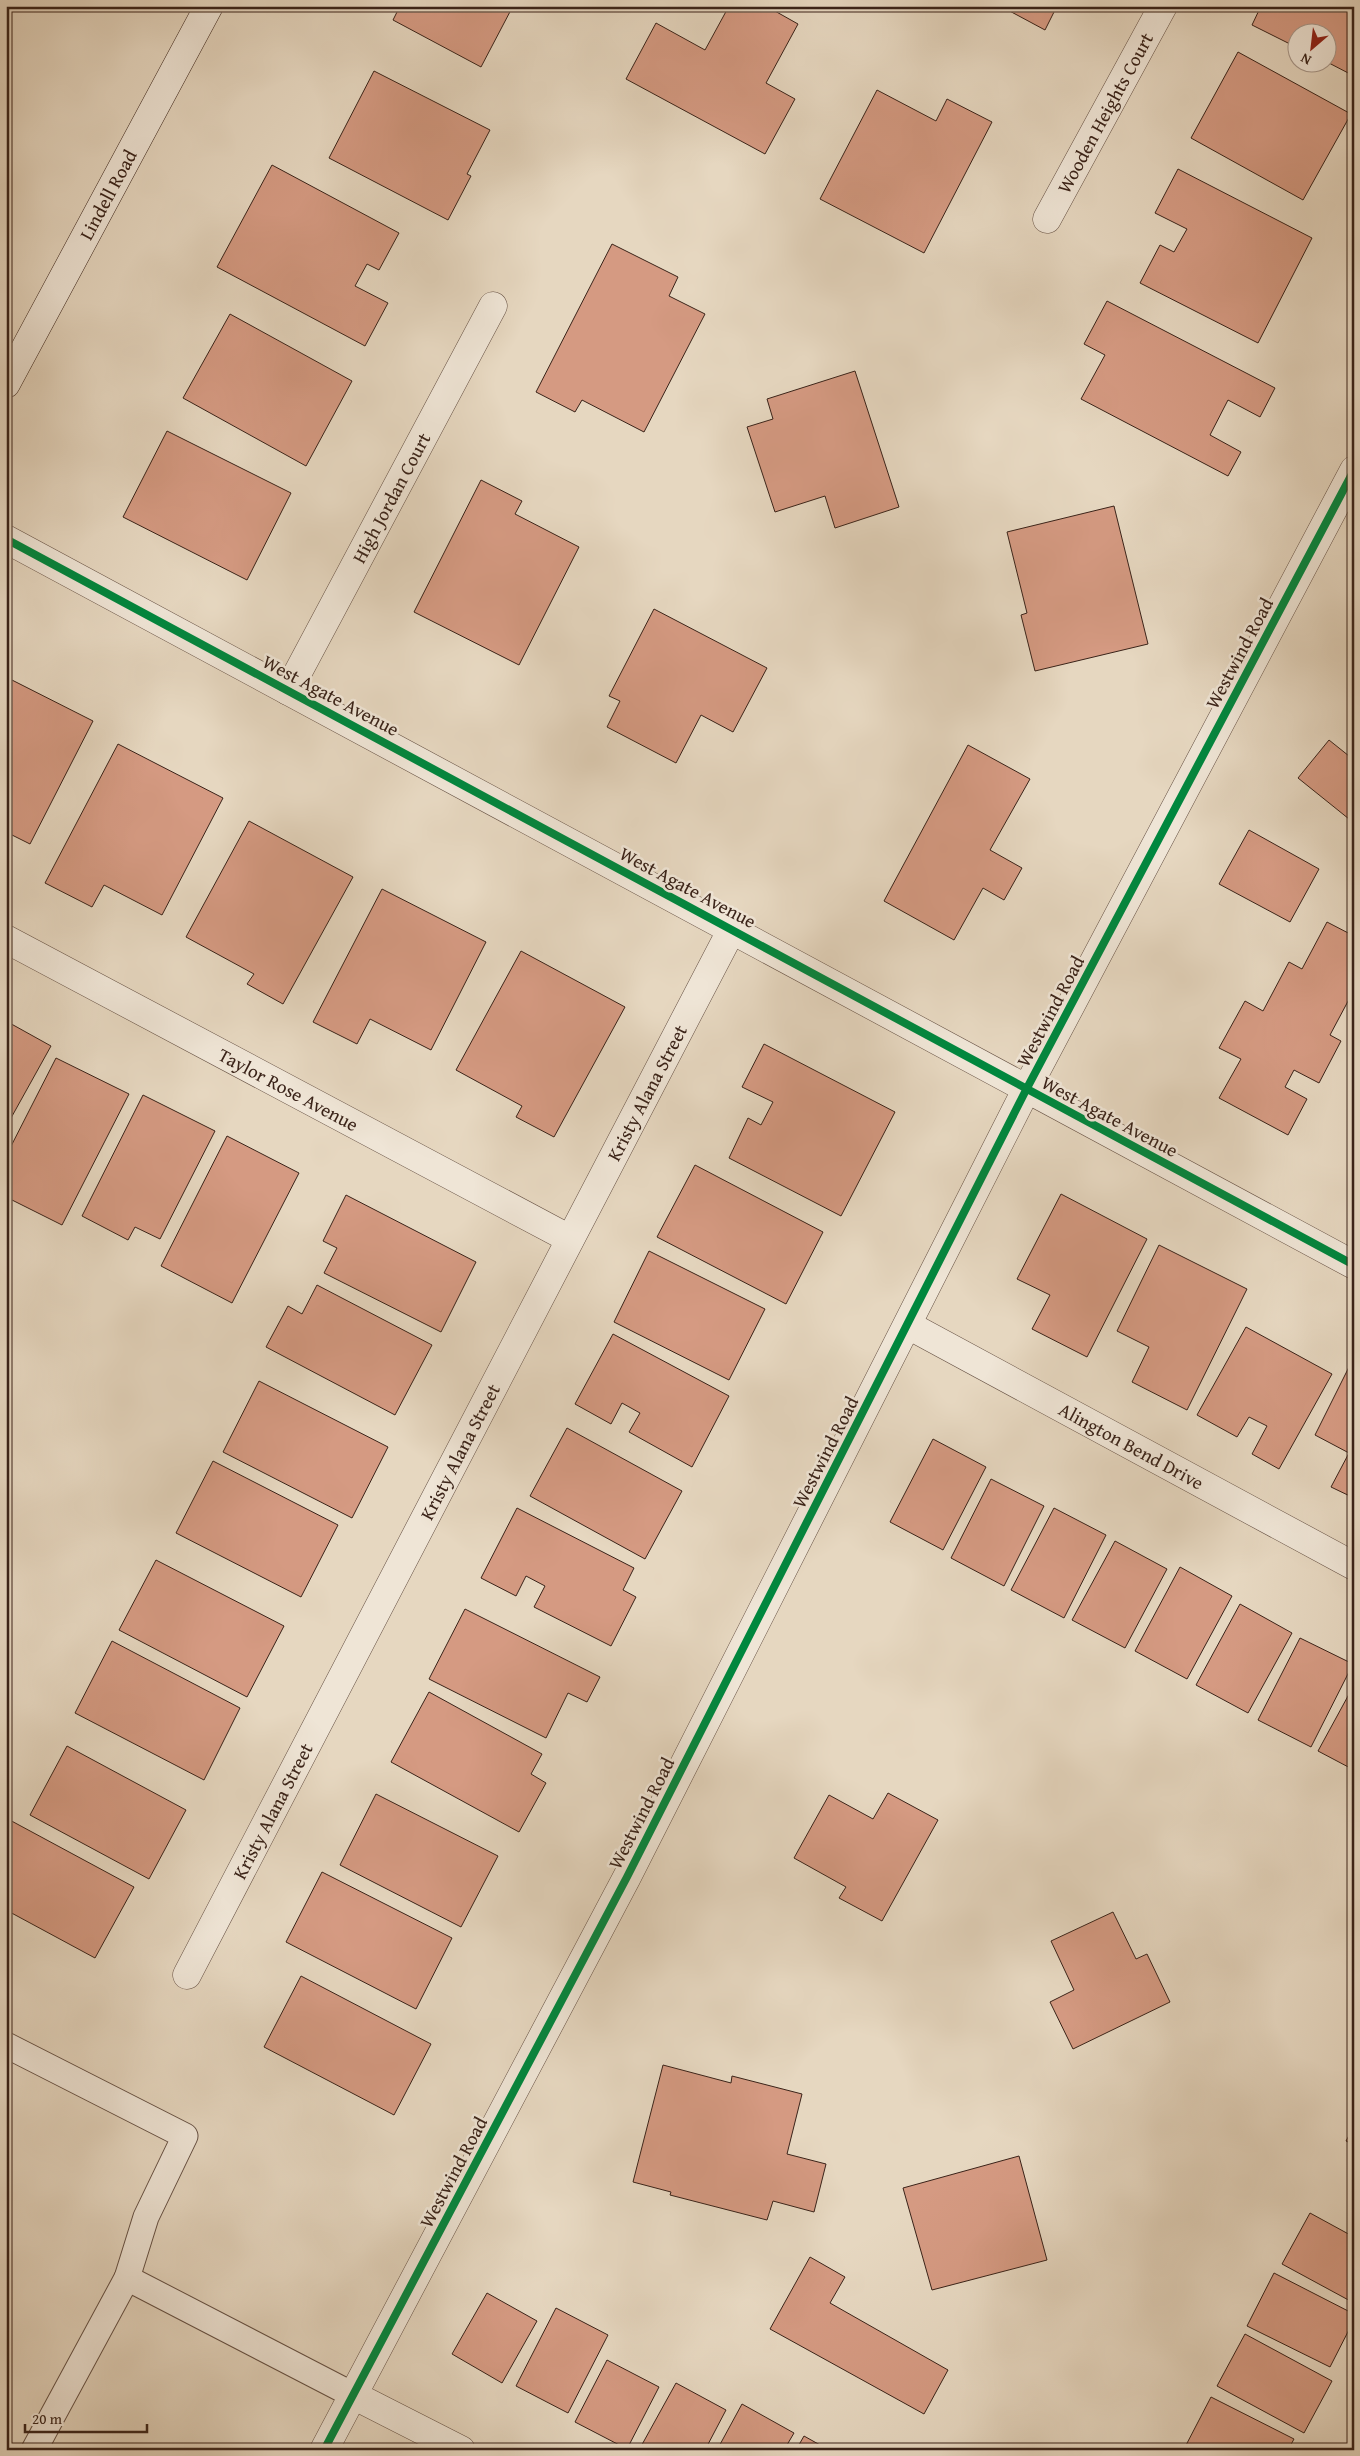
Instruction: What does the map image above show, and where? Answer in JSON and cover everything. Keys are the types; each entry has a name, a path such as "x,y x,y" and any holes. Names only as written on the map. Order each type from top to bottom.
{"street":[{"name":"Lindell Road","path":"6,384 209,6"},
{"name":"Wooden Heights Court","path":"1047,219 1163,6"},
{"name":"High Jordan Court","path":"288,691 493,306"},
{"name":"Westwind Road","path":"324,2450 626,1876 1026,1090 1354,470"},
{"name":"West Agate Avenue","path":"6,540 1354,1265"},
{"name":"Kristy Alana Street","path":"187,1975 732,929"},
{"name":"Taylor Rose Avenue","path":"6,939 570,1239"},
{"name":"Alington Bend Drive","path":"908,1325 1354,1566"},
{"path":"353,2395 462,2450"}],"lane":[{"path":"6,2045 185,2136 146,2217 127,2278 34,2450"},
{"path":"127,2278 353,2395"}],"building":[{"path":"400,6 513,6 481,67 393,20"},
{"path":"729,6 766,6 798,24 766,83 795,99 765,154 626,79 656,23 705,50"},
{"path":"1005,6 1057,6 1045,30 1004,8"},
{"path":"1261,6 1354,6 1354,76 1338,68 1338,22 1288,22 1288,43 1252,25"},
{"path":"1238,52 1351,114 1303,200 1191,138"},
{"path":"374,71 490,130 467,174 471,176 448,220 329,158"},
{"path":"877,90 936,121 947,99 992,122 924,253 820,199"},
{"path":"272,165 399,233 379,270 367,264 355,286 388,303 365,346 217,267"},
{"path":"1178,169 1312,238 1258,343 1140,283 1160,245 1174,252 1187,229 1155,213"},
{"path":"612,244 678,277 669,296 705,314 644,432 582,400 575,412 536,392"},
{"path":"1107,301 1275,388 1260,417 1228,400 1210,435 1241,452 1228,476 1081,399 1105,355 1084,344"},
{"path":"230,314 352,381 306,466 183,398"},
{"path":"855,371 899,507 835,528 825,496 775,512 747,427 773,419 767,399"},
{"path":"167,431 291,493 247,580 123,517"},
{"path":"481,480 522,501 515,514 579,547 519,665 414,612"},
{"path":"1114,506 1148,644 1035,671 1021,615 1027,613 1007,532"},
{"path":"654,609 767,668 733,732 701,715 676,763 607,727 620,701 609,696"},
{"path":"6,677 93,721 30,844 6,832"},
{"path":"1329,740 1354,760 1354,823 1298,778"},
{"path":"118,744 223,798 162,915 104,885 92,907 45,883"},
{"path":"968,745 1030,779 990,850 1022,868 1004,900 983,888 954,940 884,901"},
{"path":"249,821 353,877 283,1004 247,984 254,974 186,937"},
{"path":"1249,830 1319,869 1290,922 1219,884"},
{"path":"382,889 486,942 431,1050 370,1019 357,1044 313,1022"},
{"path":"1327,922 1354,936 1354,990 1330,1035 1341,1041 1319,1083 1294,1070 1285,1087 1307,1099 1288,1135 1219,1098 1241,1059 1219,1048 1245,1001 1263,1011 1289,962 1302,969"},
{"path":"521,951 625,1007 554,1137 516,1117 522,1106 456,1070"},
{"path":"6,1021 51,1046 6,1127"},
{"path":"764,1044 895,1112 841,1216 729,1158 748,1118 761,1125 773,1102 742,1087"},
{"path":"56,1058 129,1094 62,1225 6,1197 6,1156"},
{"path":"143,1095 215,1131 160,1239 135,1227 128,1240 82,1216"},
{"path":"227,1136 299,1173 232,1303 161,1266"},
{"path":"695,1165 823,1232 786,1304 657,1237"},
{"path":"1061,1194 1147,1239 1087,1357 1032,1329 1050,1295 1017,1279"},
{"path":"346,1195 476,1262 441,1332 324,1273 337,1248 323,1241"},
{"path":"1159,1245 1247,1289 1187,1410 1132,1382 1149,1347 1117,1331"},
{"path":"649,1251 765,1309 729,1380 614,1322"},
{"path":"317,1285 432,1345 395,1415 266,1347 288,1306 302,1314"},
{"path":"1246,1327 1332,1374 1279,1469 1252,1454 1267,1426 1249,1417 1237,1437 1197,1415"},
{"path":"613,1334 729,1396 692,1467 629,1432 640,1413 622,1403 611,1424 575,1404"},
{"path":"1354,1357 1354,1498 1331,1487 1349,1453 1315,1435"},
{"path":"259,1381 388,1447 352,1518 223,1452"},
{"path":"567,1428 682,1491 645,1559 530,1496"},
{"path":"933,1439 986,1467 943,1550 890,1522"},
{"path":"213,1461 338,1525 301,1597 176,1533"},
{"path":"991,1479 1044,1506 1004,1586 951,1558"},
{"path":"517,1508 634,1568 623,1590 636,1597 611,1646 534,1607 545,1586 526,1576 516,1596 481,1578"},
{"path":"1054,1508 1106,1535 1064,1618 1011,1590"},
{"path":"1115,1541 1167,1569 1125,1648 1072,1620"},
{"path":"156,1560 284,1626 247,1697 119,1630"},
{"path":"1180,1567 1232,1596 1187,1679 1135,1651"},
{"path":"1240,1604 1292,1633 1248,1713 1196,1685"},
{"path":"465,1609 600,1677 587,1702 568,1693 546,1738 429,1679"},
{"path":"1300,1638 1353,1664 1311,1747 1258,1720"},
{"path":"112,1641 240,1708 204,1780 75,1713"},
{"path":"1354,1685 1354,1770 1318,1751"},
{"path":"429,1692 542,1754 531,1774 546,1783 519,1832 391,1762"},
{"path":"67,1746 186,1810 149,1879 30,1815"},
{"path":"888,1793 938,1820 882,1921 839,1898 846,1887 794,1858 829,1795 873,1819"},
{"path":"376,1794 498,1856 461,1927 340,1865"},
{"path":"6,1818 134,1887 95,1958 6,1910"},
{"path":"322,1872 452,1938 416,2009 286,1942"},
{"path":"1113,1912 1136,1959 1147,1954 1170,2002 1073,2049 1050,2002 1074,1990 1051,1941"},
{"path":"301,1976 431,2044 394,2115 264,2047"},
{"path":"663,2065 731,2083 732,2076 802,2094 787,2154 826,2164 814,2212 773,2201 767,2220 670,2195 671,2192 633,2182"},
{"path":"1354,2126 1354,2145 1346,2141"},
{"path":"1019,2156 1047,2260 932,2290 903,2188"},
{"path":"1310,2213 1354,2237 1354,2303 1282,2264"},
{"path":"810,2257 845,2277 830,2303 948,2370 924,2414 770,2329"},
{"path":"1274,2273 1354,2314 1354,2320 1330,2367 1247,2326"},
{"path":"487,2293 537,2321 502,2383 452,2354"},
{"path":"556,2308 608,2335 568,2413 516,2386"},
{"path":"1245,2334 1332,2381 1304,2433 1217,2386"},
{"path":"607,2360 659,2387 627,2449 575,2422"},
{"path":"676,2383 726,2410 705,2450 639,2450"},
{"path":"1211,2397 1294,2439 1288,2450 1184,2449"},
{"path":"742,2404 794,2433 784,2450 717,2450"},
{"path":"804,2436 829,2450 796,2450"}],"cycle path":[{"path":"324,2450 627,1877 1026,1090 1354,470"},
{"path":"6,539 1354,1265"}]}
